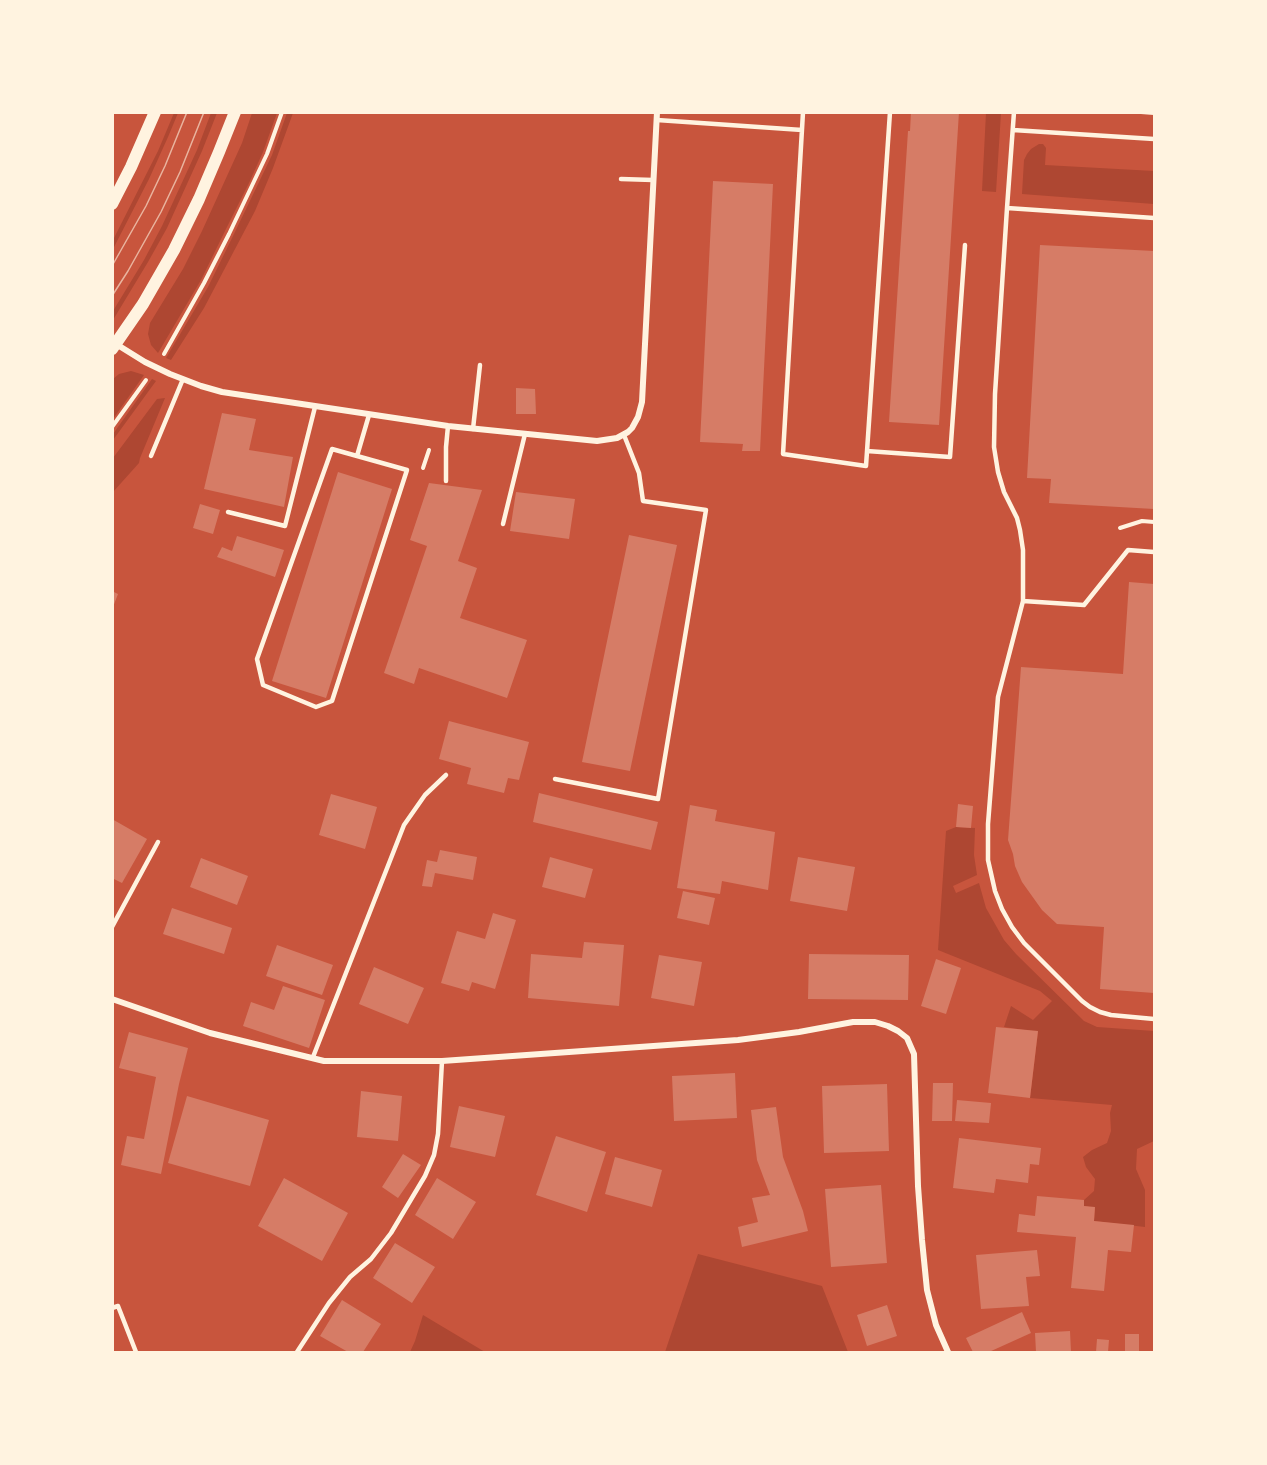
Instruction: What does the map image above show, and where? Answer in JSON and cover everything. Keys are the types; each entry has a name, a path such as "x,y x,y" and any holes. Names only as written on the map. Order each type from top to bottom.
{"main road":[{"path":"112,204 155,112"},
{"path":"114,346 143,303 174,250 199,199 235,112"}],"street":[{"path":"114,346 183,380 222,392 473,429 597,441 611,440 624,435 632,428 642,402 657,116"},
{"path":"112,999 210,1033 324,1060 442,1061 738,1040 853,1022 875,1022 898,1031 907,1038 914,1054 918,1186 926,1280 936,1326 948,1353"}],"lane":[{"path":"803,112 783,454 866,466 890,112"},
{"path":"1014,112 995,394 994,447 1004,492 1017,518 1020,530 1023,550 1023,601 998,697 987,833 988,860 994,891 1012,927 1024,943 1082,1001 1100,1012 1111,1015 1155,1019"},
{"path":"657,116 802,130"},
{"path":"1013,130 1155,139"},
{"path":"621,179 653,180"},
{"path":"1007,208 1155,218"},
{"path":"867,452 950,457 965,245"},
{"path":"473,429 480,365"},
{"path":"151,456 183,380"},
{"path":"228,512 285,526 315,407"},
{"path":"357,456 369,415"},
{"path":"446,481 448,426"},
{"path":"503,524 525,434"},
{"path":"555,779 658,799 706,510 644,501 639,473 624,435"},
{"path":"332,449 357,456 407,470 332,700 316,707 263,685 257,659 332,449"},
{"path":"1023,601 1084,605 1128,550 1155,552"},
{"path":"313,1058 404,825 425,795 446,775"},
{"path":"112,927 158,842"},
{"path":"297,1353 328,1303 350,1277 371,1259 391,1233 425,1176 434,1155 438,1134 442,1061"},
{"path":"112,1308 118,1306 136,1353"}],"path":[{"path":"162,356 230,234 263,164 282,112"},
{"path":"1141,112 1155,113"},
{"path":"112,427 148,377"},
{"path":"1120,528 1142,521 1155,522"}],"shaded area":[{"path":"174,113 178,113 168,137 113,249 113,240 158,151"},
{"path":"211,113 217,113 167,228 113,320 113,311 162,226 197,150"},
{"path":"252,113 277,113 249,183 201,280 158,353 151,345 148,334 150,323 183,269 202,231 242,143"},
{"path":"287,113 293,113 255,211 204,308 171,360 166,358 208,287 272,155"},
{"path":"986,113 1001,113 996,192 982,191"},
{"path":"1043,144 1046,148 1045,165 1154,171 1154,204 1022,194 1024,160 1031,149"},
{"path":"131,371 144,375 113,419 113,379 119,374"},
{"path":"152,379 156,381 113,440 113,434"},
{"path":"165,398 139,463 113,492 113,458 157,399"},
{"path":"956,827 975,828 974,855 977,875 953,886 956,893 979,883 986,908 1004,940 1084,1021 1097,1027 1154,1031 1154,1141 1137,1149 1136,1169 1145,1190 1145,1227 1094,1221 1095,1208 1084,1206 1084,1200 1094,1191 1095,1179 1086,1167 1083,1157 1107,1143 1111,1131 1112,1105 1030,1098 1038,1032 1004,1027 1011,1006 1033,1020 1052,1001 1040,991 938,950 946,831"},
{"path":"698,1254 822,1286 848,1352 665,1352"},
{"path":"423,1315 485,1352 410,1352"}],"building":[{"path":"911,112 959,112 939,425 889,422"},
{"path":"713,181 773,184 760,451 742,451 743,444 700,442"},
{"path":"1040,245 1154,251 1154,509 1049,503 1051,479 1027,478"},
{"path":"516,388 535,389 536,414 516,414"},
{"path":"222,413 256,419 249,450 293,457 284,507 204,489"},
{"path":"338,472 392,489 326,698 272,681"},
{"path":"429,483 482,490 458,561 477,568 460,618 527,640 507,698 419,668 414,684 384,673 427,546 410,540"},
{"path":"516,492 575,499 569,539 510,531"},
{"path":"200,504 220,510 213,534 193,528"},
{"path":"629,535 677,545 630,771 582,762"},
{"path":"237,536 284,550 275,577 217,557 222,547 232,551"},
{"path":"1129,582 1154,584 1154,993 1100,989 1104,927 1057,924 1042,910 1022,882 1008,840 1021,667 1123,674"},
{"path":"112,591 118,594 113,607 112,607"},
{"path":"449,721 529,742 519,780 508,778 504,793 467,784 471,768 439,759"},
{"path":"539,793 658,822 651,850 533,822"},
{"path":"331,794 377,807 365,849 319,835"},
{"path":"958,804 973,806 971,828 956,827"},
{"path":"690,805 717,810 715,821 775,832 768,890 722,881 720,894 677,888"},
{"path":"112,819 147,839 122,883 112,878"},
{"path":"440,850 477,857 473,880 435,873 432,887 422,886 427,860 437,862"},
{"path":"550,857 593,869 585,898 542,887"},
{"path":"798,857 855,867 847,911 790,901"},
{"path":"201,858 248,876 237,905 190,887"},
{"path":"683,891 715,898 709,925 677,918"},
{"path":"172,908 232,928 224,954 163,934"},
{"path":"493,913 516,920 495,989 472,982 469,991 441,983 457,931 485,939"},
{"path":"584,942 624,945 619,1006 528,998 531,954 582,958"},
{"path":"277,945 333,965 322,995 266,976"},
{"path":"809,954 909,955 908,1000 808,999"},
{"path":"659,955 702,962 694,1006 651,998"},
{"path":"936,959 961,968 946,1014 921,1006"},
{"path":"374,967 424,988 408,1024 359,1004"},
{"path":"283,986 325,1000 309,1048 243,1026 251,1002 274,1010"},
{"path":"996,1027 1038,1031 1030,1098 988,1093"},
{"path":"129,1032 188,1048 161,1174 121,1165 127,1136 144,1139 156,1077 119,1068"},
{"path":"735,1073 737,1118 674,1121 672,1076"},
{"path":"933,1083 953,1083 952,1121 932,1121"},
{"path":"887,1084 889,1151 824,1153 822,1086"},
{"path":"361,1091 402,1096 398,1141 357,1137"},
{"path":"187,1096 269,1120 250,1186 168,1163"},
{"path":"957,1100 991,1103 989,1123 955,1121"},
{"path":"459,1106 505,1116 495,1157 450,1147"},
{"path":"776,1107 783,1157 808,1231 742,1247 738,1227 758,1222 752,1198 770,1195 757,1160 751,1110"},
{"path":"556,1136 606,1152 587,1212 536,1195"},
{"path":"959,1138 1041,1148 1039,1165 1030,1164 1028,1183 996,1179 994,1193 953,1188"},
{"path":"403,1154 421,1165 398,1198 382,1187"},
{"path":"615,1157 662,1170 652,1207 605,1194"},
{"path":"284,1178 348,1213 322,1261 258,1226"},
{"path":"437,1178 476,1202 453,1239 415,1215"},
{"path":"881,1185 887,1263 831,1267 825,1189"},
{"path":"1037,1196 1084,1200 1084,1206 1095,1207 1094,1221 1134,1225 1131,1252 1108,1250 1104,1291 1071,1288 1076,1237 1017,1232 1019,1214 1035,1216"},
{"path":"395,1243 435,1267 412,1303 373,1278"},
{"path":"1037,1250 1040,1276 1026,1277 1029,1306 981,1309 976,1255"},
{"path":"342,1300 381,1324 363,1352 348,1352 320,1336"},
{"path":"887,1305 897,1336 867,1346 857,1315"},
{"path":"1022,1312 1031,1333 989,1352 973,1352 966,1338"},
{"path":"1070,1331 1071,1352 1036,1352 1035,1333"},
{"path":"1125,1334 1139,1334 1139,1352 1125,1352"},
{"path":"1097,1339 1109,1340 1108,1352 1096,1352"}],"tram line":[{"path":"112,266 146,206 187,112"},
{"path":"112,296 161,212 204,112"}]}
